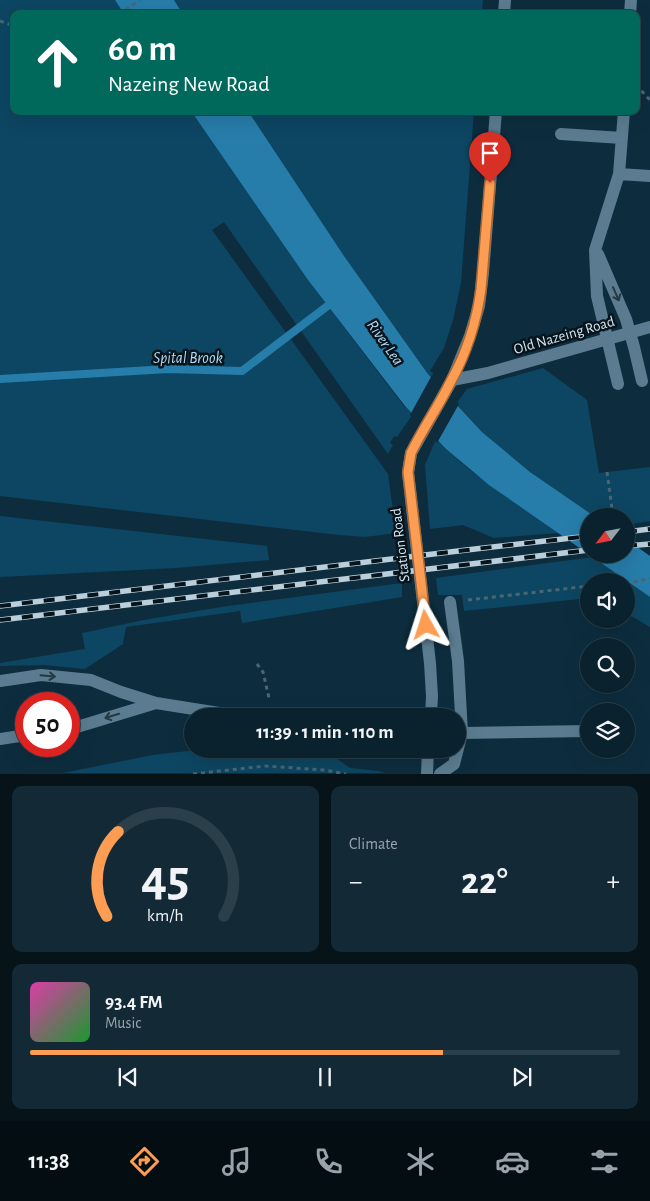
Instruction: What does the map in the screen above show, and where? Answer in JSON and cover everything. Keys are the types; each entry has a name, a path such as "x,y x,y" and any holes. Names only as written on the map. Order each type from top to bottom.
{"main road":[{"name":"Station Road","path":"431,708 430,663 408,472 411,453 452,380 470,336 479,306 496,115"},
{"path":"618,384 597,296 596,250 619,174 624,115"},
{"path":"561,134 622,138"},
{"path":"619,174 650,176"},
{"path":"596,250 626,319 642,381"},
{"name":"Old Nazeing Road","path":"452,380 488,373 650,327"},
{"path":"450,602 458,661 461,708"},
{"path":"0,681 40,675 91,680 156,703 188,708"},
{"path":"80,726 156,703"},
{"path":"466,733 580,731"},
{"path":"0,739 15,737"},
{"path":"427,774 428,758"},
{"path":"440,774 454,764 456,758"}],"path":[{"path":"125,10 140,0"},
{"path":"640,89 650,100"},
{"path":"607,472 612,508"},
{"path":"635,582 650,578"},
{"path":"450,602 580,587"},
{"path":"257,664 263,672 269,698"},
{"path":"193,774 265,766 324,770 346,774"}],"shaded area":[{"path":"0,0 115,0 121,10 10,10 10,115 194,115 308,280 404,406 413,414 397,437 394,436 390,443 393,445 388,454 224,222 212,230 388,474 396,533 365,537 339,535 0,496"},
{"path":"174,0 483,0 482,10 180,10"},
{"path":"251,115 474,115 461,283 453,320 444,348 430,371 433,373 432,379 344,256"},
{"path":"543,368 587,400 599,473 650,467 650,521 635,524 635,508 582,508 530,472 482,432 456,404 467,389"},
{"path":"436,439 479,477 558,533 494,538 463,525 430,529 425,465"},
{"path":"0,516 267,546 269,560 176,568 0,577"},
{"path":"580,559 580,563 602,563 616,573 580,573 580,599 464,611 462,595 438,595 436,578"},
{"path":"402,583 402,597 242,623 240,611 126,627 123,644 85,669 44,665 0,666 0,663 85,649 82,633 144,620 221,607"},
{"path":"635,586 650,597 650,627 635,618"},
{"path":"184,751 184,758 336,758 350,768 385,773 63,773 153,755"}],"water":[{"path":"115,0 174,0 180,10 121,10"},
{"name":"River Lea","path":"194,115 251,115 344,256 428,374 482,432 530,472 582,508 580,508 580,548 489,485 446,449 405,406 308,280"},
{"path":"635,545 650,556 650,597 635,587 635,573 616,573 601,563 635,563"}],"pier":[{"path":"432,375 459,404 437,443 410,415"}],"waterway":[{"name":"Spital Brook","path":"0,379 168,369 242,371 334,301"}],"railway":[{"path":"635,531 650,529"},
{"path":"0,606 580,537"},
{"path":"635,545 650,544"},
{"path":"0,620 580,551"}],"route":[{"path":"426,625 408,472 409,463 411,453 452,380 470,336 479,306 490,183"}]}
